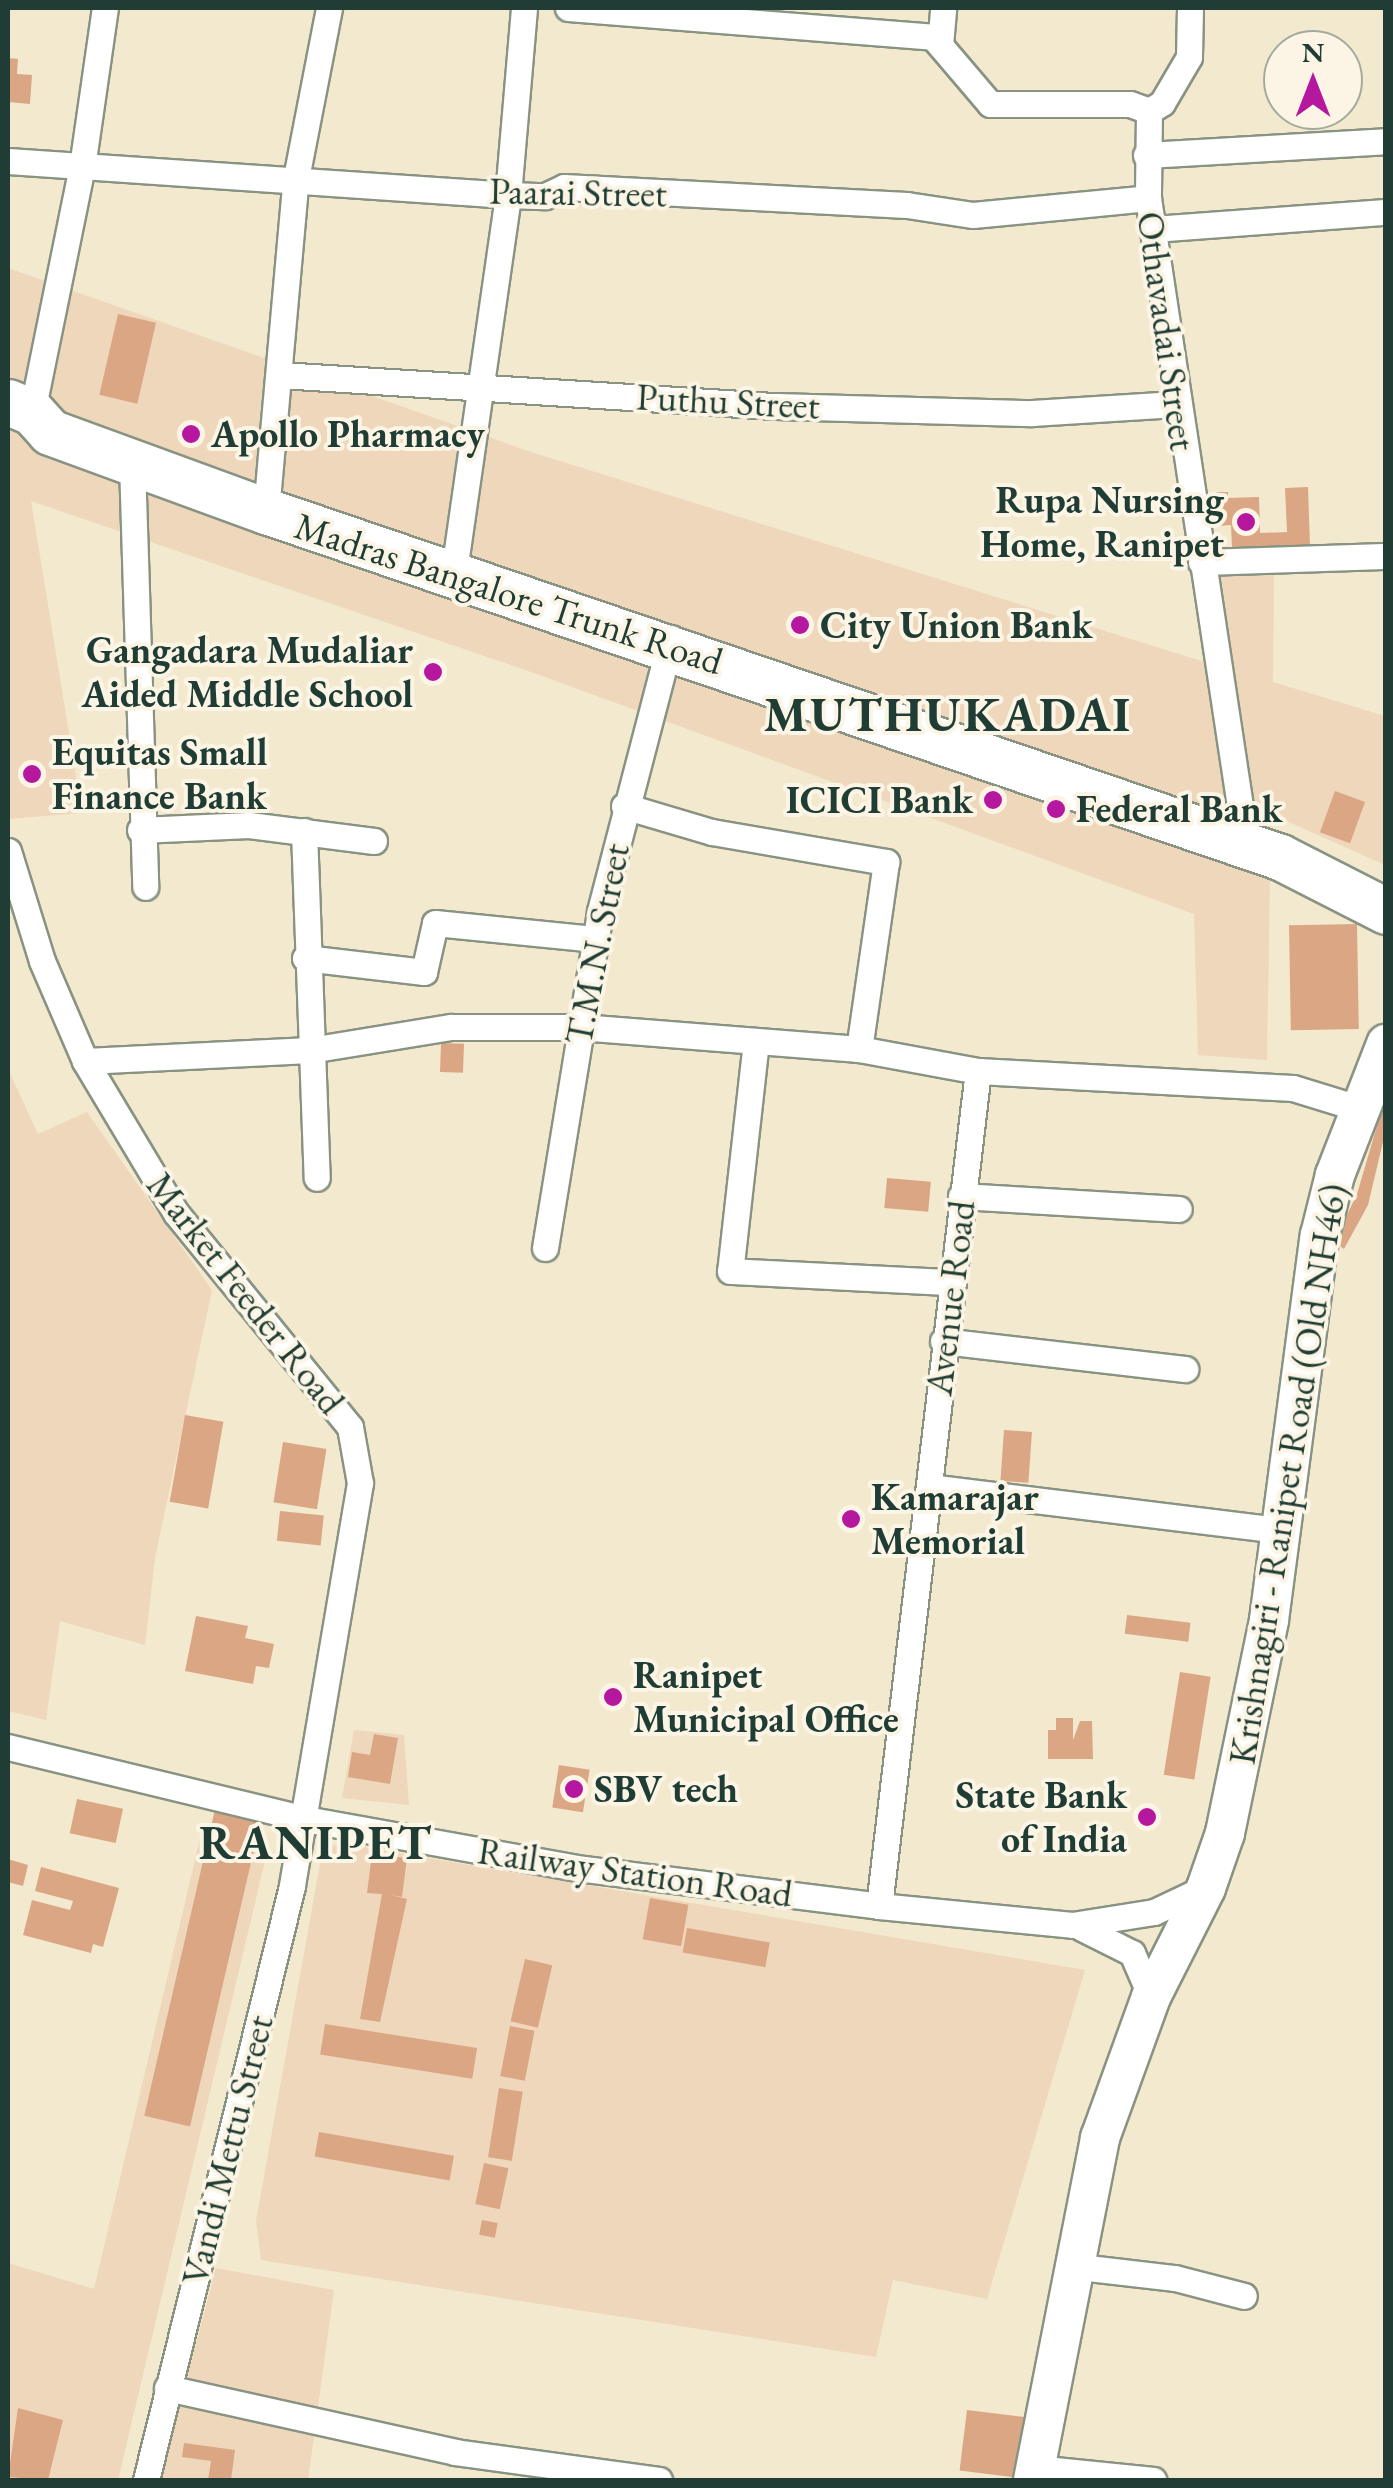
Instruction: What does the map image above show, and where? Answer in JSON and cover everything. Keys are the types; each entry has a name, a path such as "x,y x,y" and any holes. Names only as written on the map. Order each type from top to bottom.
{"highway":[{"name":"Madras Bangalore Trunk Road","path":"20,407 50,432 132,463 456,556 504,582"},
{"name":"Madras Bangalore Trunk Road","path":"20,407 56,409 268,503 1245,836 1386,911"},
{"path":"1245,836 1386,887"}],"main road":[{"name":"Krishnagiri - Ranipet Road (Old NH46)","path":"1034,2474 1100,2138 1151,1997 1206,1888 1225,1834 1281,1530 1320,1235 1358,1108 1386,1044"}],"street":[{"path":"20,407 82,167 104,8"},
{"path":"268,503 296,178 330,8"},
{"path":"456,556 508,194 524,8"},
{"path":"568,8 778,20 933,37 990,104 1130,104 1149,112 1162,103 1189,57 1190,8"},
{"path":"940,45 943,8"},
{"name":"Othavadai Street","path":"1149,112 1146,155 1152,229 1245,836"},
{"path":"1146,155 1386,140"},
{"name":"Paarai Street","path":"8,161 508,194 546,196 564,187 1012,216 1148,198"},
{"path":"1152,229 1386,212"},
{"name":"Puthu Street","path":"280,375 934,410 1032,413 1176,404"},
{"path":"132,463 140,830 145,887"},
{"path":"1201,562 1386,556"},
{"name":"T.M.N. Street","path":"545,1248 596,939 624,806 671,638"},
{"path":"624,806 712,832 886,862 859,1050"},
{"path":"140,830 249,825 374,840"},
{"path":"304,830 305,958 317,1178"},
{"name":"Market Feeder Road","path":"8,851 42,961 85,1061 176,1212 350,1428 360,1484 305,1819"},
{"path":"305,958 424,972 435,923 596,939"},
{"path":"85,1061 310,1050 450,1027 580,1027 859,1050 978,1071 1293,1088 1358,1108"},
{"path":"756,1041 730,1271 949,1282"},
{"name":"Avenue Road","path":"879,1906 929,1488 949,1282 978,1071"},
{"path":"961,1196 1179,1208"},
{"path":"944,1341 1185,1369"},
{"path":"929,1488 1281,1530"},
{"name":"Railway Station Road","path":"8,1747 305,1819 584,1869 879,1906 1072,1924 1154,1912 1206,1888"},
{"name":"Vandi Mettu Street","path":"146,2480 305,1819"},
{"path":"1072,1924 1132,1953 1151,1997"},
{"path":"1072,2266 1175,2278 1244,2296"},
{"path":"167,2388 455,2452 659,2480"},
{"path":"1034,2474 1153,2480"}],"shaded area":[{"path":"8,268 531,452 1227,669 1218,571 1274,568 1273,682 1385,716 1385,865 1271,814 1267,1060 1198,1055 1194,914 534,673 31,501 82,813 8,819"},
{"path":"8,1069 38,1134 87,1112 212,1290 155,1558 145,1645 60,1621 46,1720 8,1711"},
{"path":"354,1730 404,1735 409,1805 342,1798"},
{"path":"202,1830 269,1844 118,2480 8,2480 8,2263 94,2289"},
{"path":"345,1844 1085,1970 987,2299 893,2280 876,2357 261,2260 256,2221 323,1847"},
{"path":"216,2268 334,2290 308,2480 160,2480"}],"building":[{"path":"8,58 18,59 17,74 32,75 30,104 8,102"},
{"path":"118,314 156,323 137,404 99,395"},
{"path":"1308,487 1310,545 1232,547 1231,525 1217,526 1216,492 1228,492 1228,498 1259,497 1260,533 1287,532 1285,488"},
{"path":"1335,791 1365,802 1350,843 1320,832"},
{"path":"1357,924 1359,1029 1291,1030 1289,925"},
{"path":"441,1043 464,1044 463,1073 440,1072"},
{"path":"1386,1095 1386,1129 1368,1205 1344,1249 1334,1242 1357,1194"},
{"path":"887,1178 931,1182 928,1212 884,1208"},
{"path":"185,1415 223,1422 208,1508 170,1502"},
{"path":"1004,1430 1032,1432 1028,1483 1000,1481"},
{"path":"283,1442 326,1449 317,1509 273,1502"},
{"path":"280,1511 324,1516 321,1545 277,1541"},
{"path":"1127,1615 1191,1623 1188,1642 1125,1634"},
{"path":"196,1616 248,1626 245,1638 274,1644 269,1668 256,1666 253,1684 185,1671"},
{"path":"1180,1672 1211,1677 1194,1780 1164,1775"},
{"path":"1056,1718 1073,1718 1073,1740 1080,1721 1092,1721 1093,1759 1048,1759 1048,1730 1056,1730"},
{"path":"374,1734 398,1738 390,1784 348,1777 352,1752 370,1755"},
{"name":"SBV tech","path":"559,1765 590,1770 583,1812 552,1807"},
{"path":"77,1799 123,1809 116,1843 70,1833"},
{"path":"216,1805 262,1816 190,2126 144,2116"},
{"path":"372,1854 407,1858 402,1897 391,1895 407,1899 380,2022 360,2019 382,1894 367,1893"},
{"path":"8,1859 28,1865 23,1886 8,1882"},
{"path":"41,1867 119,1888 103,1947 93,1944 91,1953 23,1935 32,1900 70,1910 73,1901 35,1891"},
{"path":"650,1898 688,1905 681,1946 643,1939"},
{"path":"687,1928 770,1943 765,1967 683,1953"},
{"path":"525,1959 552,1965 538,2028 511,2021"},
{"path":"325,2024 477,2048 472,2079 320,2055"},
{"path":"510,2026 535,2031 525,2081 500,2076"},
{"path":"499,2088 523,2092 512,2161 488,2157"},
{"path":"319,2132 454,2156 450,2180 315,2157"},
{"path":"484,2163 508,2168 500,2209 475,2204"},
{"path":"482,2220 498,2223 495,2238 479,2235"},
{"path":"18,2408 63,2420 48,2480 8,2477"},
{"path":"967,2410 1027,2417 1019,2478 960,2471"},
{"path":"184,2443 235,2450 231,2480 208,2480 211,2461 182,2457"}],"place":[{"name":"Apollo Pharmacy","path":"191,434"},
{"name":"Rupa Nursing Home, Ranipet","path":"1246,522"},
{"name":"City Union Bank","path":"800,625"},
{"name":"Gangadara Mudaliar Aided Middle School","path":"433,672"},
{"name":"Equitas Small Finance Bank","path":"32,774"},
{"name":"ICICI Bank","path":"993,800"},
{"name":"Federal Bank","path":"1056,809"},
{"name":"Kamarajar Memorial","path":"851,1519"},
{"name":"Ranipet Municipal Office","path":"613,1697"},
{"name":"SBV tech","path":"574,1789"},
{"name":"State Bank of India","path":"1147,1817"}],"district":[{"name":"MUTHUKADAI","path":"948,715"},
{"name":"RANIPET","path":"316,1843"}]}
